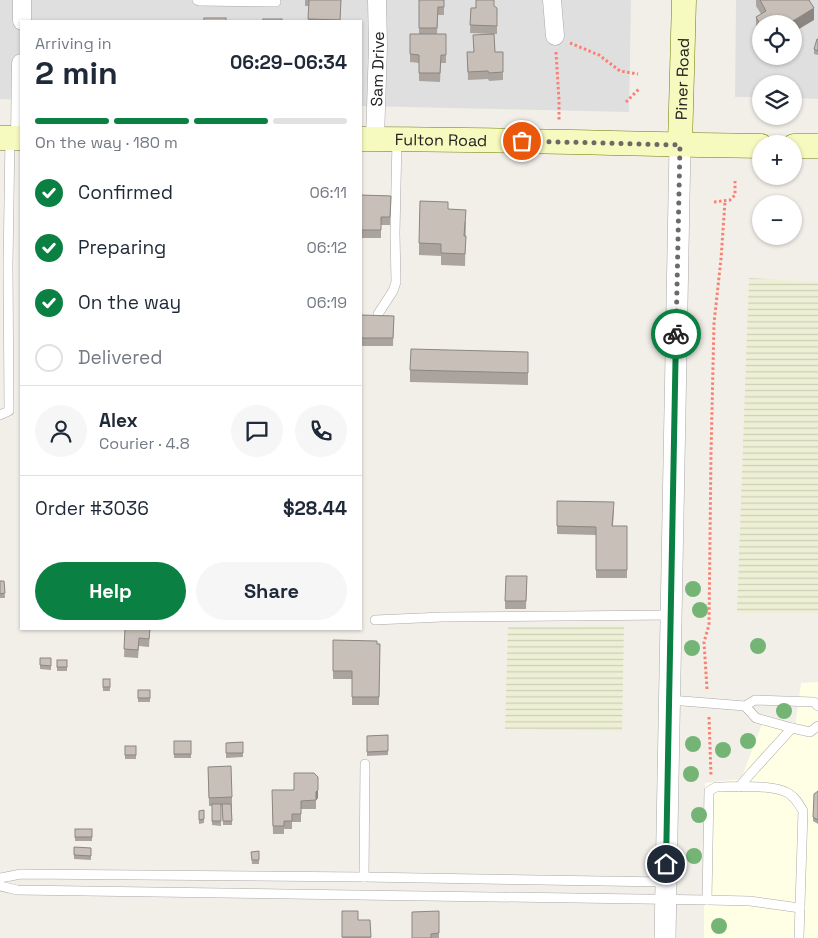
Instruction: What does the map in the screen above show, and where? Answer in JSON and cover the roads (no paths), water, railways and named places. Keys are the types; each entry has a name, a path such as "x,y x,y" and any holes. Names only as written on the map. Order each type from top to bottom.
{"main road":[{"name":"Piner Road","path":"680,145 684,0"},
{"name":"Fulton Road","path":"378,139 752,146"},
{"path":"802,146 818,146"}],"street":[{"path":"22,0 22,20"},
{"name":"Sam Drive","path":"377,0 378,139"},
{"path":"552,0 555,36"},
{"path":"13,138 20,72"},
{"name":"Piner Road","path":"665,938 680,145"}],"lane":[{"path":"197,0 276,2"},
{"path":"0,415 9,411 8,265 13,138"},
{"path":"378,139 395,233 396,282 393,291 378,314"},
{"path":"374,620 442,617 671,615"},
{"path":"669,700 745,706 755,700 814,702 818,706"},
{"path":"745,706 756,718 792,728 810,732 818,726"},
{"path":"739,787 792,728"},
{"path":"364,877 366,764"},
{"path":"707,900 709,791 716,787 778,789 790,794 803,811 799,938"},
{"path":"0,878 21,874 364,877 666,890 707,900 750,901 800,908"},
{"path":"0,886 18,890 666,890"}]}
